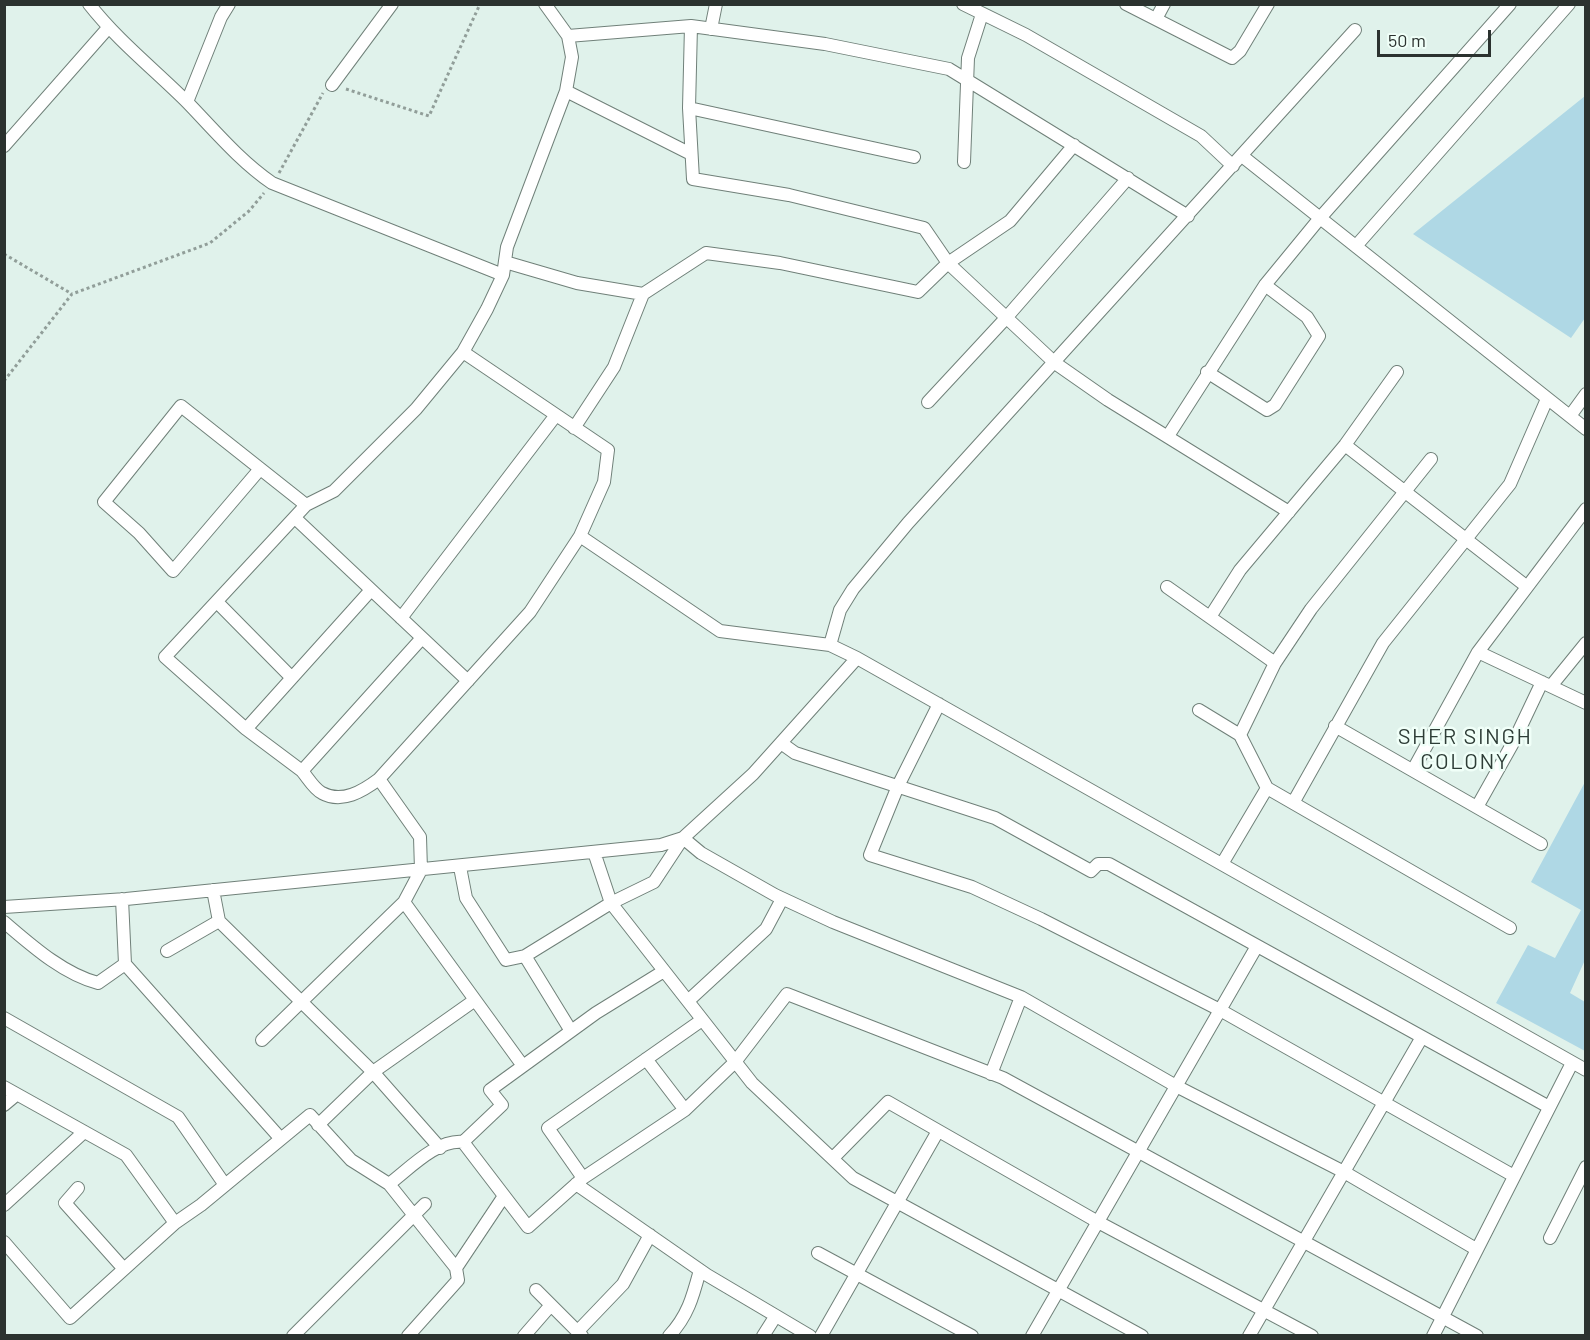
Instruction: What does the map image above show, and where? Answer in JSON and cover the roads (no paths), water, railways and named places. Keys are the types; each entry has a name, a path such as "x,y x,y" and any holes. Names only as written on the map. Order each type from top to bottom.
{"street":[{"path":"89,4 108,28 187,102 252,169 272,183 503,275"},
{"path":"187,102 221,17 229,4"},
{"path":"332,85 392,4"},
{"path":"463,352 608,450 604,482 580,536 530,612 379,779 362,792 341,798 321,793 302,771 246,729 165,657 306,506 334,491 416,409 463,352 503,275 507,247 566,91 572,57 568,36 545,4"},
{"path":"711,29 716,4"},
{"path":"963,4 1026,35 1201,135 1233,166"},
{"path":"1126,4 1232,58 1240,51 1268,4"},
{"path":"1156,19 1164,4"},
{"path":"1168,436 1265,285 1320,218 1510,4"},
{"path":"1356,246 1569,4"},
{"path":"964,162 968,58 982,14"},
{"path":"568,36 691,26 825,44 949,69 1188,216"},
{"path":"691,26 689,108 693,179 789,195 924,228 948,263 1055,363 1108,400 1289,512"},
{"path":"4,146 108,28"},
{"path":"830,645 840,610 854,589 908,523 1355,30"},
{"path":"566,91 691,154"},
{"path":"689,108 914,157"},
{"path":"574,428 614,367 643,294 706,253 780,263 913,292 925,288 948,263 1010,221 1074,145"},
{"path":"1242,156 1586,429"},
{"path":"928,402 1006,318 1128,178"},
{"path":"505,262 577,283 643,294"},
{"path":"1207,372 1267,410 1275,405 1319,336 1307,317 1265,285"},
{"path":"1210,617 1240,570 1345,445 1397,372"},
{"path":"1570,417 1586,394"},
{"path":"1293,803 1383,643 1510,484 1547,399"},
{"path":"260,469 172,571 139,533 104,502 181,406 260,469 306,506"},
{"path":"401,618 556,415"},
{"path":"1345,445 1526,586"},
{"path":"1240,735 1275,663 1311,609 1431,459"},
{"path":"1413,770 1478,652 1586,509"},
{"path":"295,518 468,681"},
{"path":"580,536 720,631 830,645 857,658 1586,1070"},
{"path":"1167,587 1275,663"},
{"path":"246,729 371,590"},
{"path":"217,602 292,678"},
{"path":"302,771 422,638"},
{"path":"1477,807 1546,684 1586,643"},
{"path":"1478,652 1586,703"},
{"path":"460,867 466,898 506,960 525,956 611,903 654,882 683,838 753,774 857,658"},
{"path":"939,704 898,786 870,855 972,888 1041,919 1220,1010 1514,1176"},
{"path":"1199,710 1240,735 1267,788 1510,928"},
{"path":"1335,726 1541,844"},
{"path":"781,742 795,753 994,818 1091,871 1098,864 1109,864 1549,1107"},
{"path":"262,1040 404,902 421,870 420,837 379,779"},
{"path":"1222,864 1267,788"},
{"path":"4,907 122,899 460,867 661,845 683,838"},
{"path":"683,838 701,853 782,899 833,922 1021,997 1176,1086 1344,1172 1476,1249"},
{"path":"594,852 611,903 735,1062 752,1083 854,1178 1142,1335"},
{"path":"213,890 219,921 373,1072 440,1148"},
{"path":"122,899 124,964 281,1139"},
{"path":"688,1001 766,929 782,899"},
{"path":"404,902 523,1066"},
{"path":"167,951 219,921"},
{"path":"4,922 27,941 87,980 98,983 124,964"},
{"path":"1032,1335 1257,946"},
{"path":"525,956 571,1031"},
{"path":"463,1142 502,1105 490,1090 571,1031 664,971"},
{"path":"389,1185 429,1154 454,1141 463,1142 528,1227 580,1181 685,1110 735,1062 787,994 991,1074 1477,1335"},
{"path":"991,1074 1021,997"},
{"path":"318,1125 373,1072 475,1000"},
{"path":"4,1018 178,1117 225,1185"},
{"path":"702,1020 548,1128 580,1181 700,1270 774,1317 810,1335"},
{"path":"1249,1335 1422,1037"},
{"path":"646,1059 685,1110"},
{"path":"1433,1335 1572,1063"},
{"path":"4,1088 126,1155 175,1223"},
{"path":"4,1105 16,1095"},
{"path":"833,1158 888,1102 1098,1222 1312,1335"},
{"path":"4,1242 70,1318 175,1223 310,1115 351,1160 389,1185 456,1268 458,1280 408,1335"},
{"path":"821,1335 938,1131"},
{"path":"4,1205 84,1132"},
{"path":"1550,1238 1586,1167"},
{"path":"78,1188 65,1203 124,1269"},
{"path":"456,1268 504,1196"},
{"path":"292,1335 425,1203"},
{"path":"536,1290 580,1333 623,1284 650,1235"},
{"path":"818,1253 972,1335"},
{"path":"669,1335 679,1326 691,1306 700,1270"},
{"path":"524,1335 551,1305"},
{"path":"764,1335 774,1317"}],"water":[{"path":"1585,96 1585,318 1571,338 1413,234"},
{"path":"1585,782 1585,960 1570,993 1585,1002 1585,1051 1496,1003 1528,945 1555,958 1581,910 1531,882"}],"district":[{"name":"SHER SINGH COLONY","path":"1465,750"}]}
